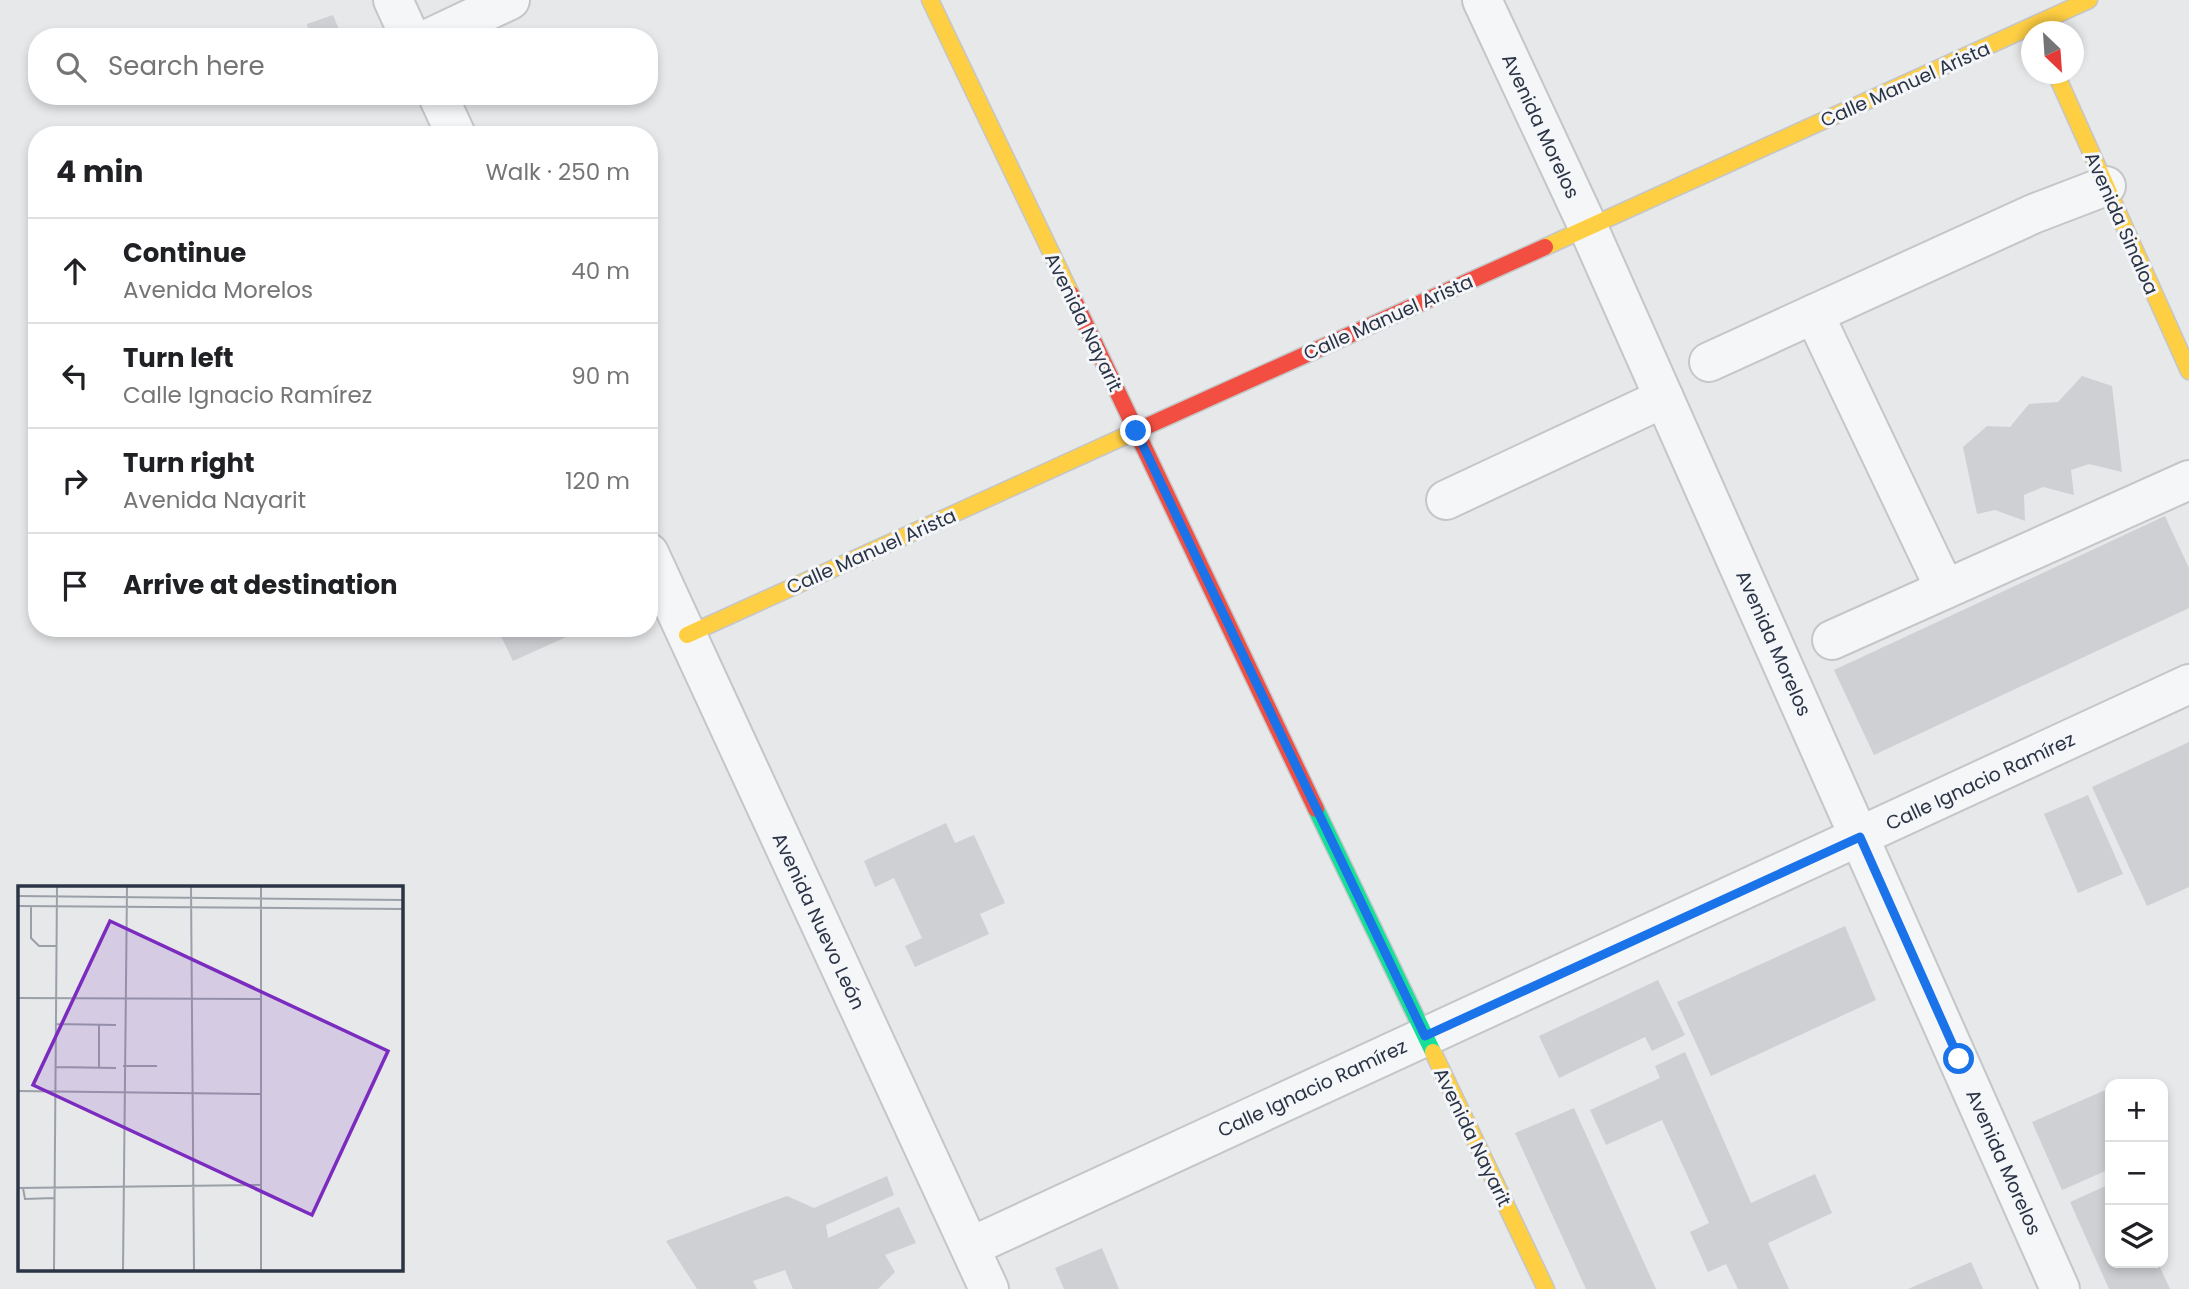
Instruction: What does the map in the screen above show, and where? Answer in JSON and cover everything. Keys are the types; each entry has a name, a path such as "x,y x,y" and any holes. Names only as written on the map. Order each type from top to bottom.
{"street":[{"path":"393,0 406,28"},
{"path":"451,28 510,0"},
{"name":"Avenida Nayarit","path":"930,0 1546,1289"},
{"name":"Avenida Morelos","path":"1482,0 1588,227 2060,1289"},
{"name":"Calle Manuel Arista","path":"2051,21 2089,0"},
{"path":"2026,9 2032,21"},
{"name":"Calle Manuel Arista","path":"687,635 1588,227 2021,36"},
{"name":"Avenida Sinaloa","path":"2060,84 2189,371"},
{"path":"442,105 452,126"},
{"path":"1709,362 2033,214 2106,186"},
{"path":"1814,314 1945,589"},
{"path":"1446,500 1664,398"},
{"path":"1832,640 2189,480"},
{"name":"Avenida Nuevo León","path":"658,573 989,1289"},
{"name":"Calle Ignacio Ramírez","path":"970,1247 2189,684"}],"building":[{"path":"333,15 338,28 308,28 307,24"},
{"path":"2082,376 2112,386 2122,472 2089,464 2071,470 2074,495 2043,487 2024,495 2025,521 1995,510 1977,514 1963,447 1987,426 2010,427 2029,404 2058,402"},
{"path":"2165,516 2189,568 2189,608 1874,755 1834,670"},
{"path":"501,637 566,637 513,661"},
{"path":"2189,742 2189,887 2147,906 2092,787"},
{"path":"2088,795 2123,874 2078,893 2044,814"},
{"path":"946,823 955,843 974,835 1005,903 980,914 989,934 915,967 905,946 922,938 894,878 875,887 864,861"},
{"path":"1845,926 1876,1000 1711,1076 1677,1002"},
{"path":"1658,980 1685,1035 1652,1051 1645,1037 1559,1078 1539,1036"},
{"path":"1685,1052 1751,1203 1815,1174 1832,1213 1768,1243 1789,1289 1738,1289 1726,1264 1708,1272 1690,1232 1709,1223 1662,1120 1606,1145 1590,1110 1660,1078 1655,1066"},
{"path":"2105,1090 2105,1171 2062,1190 2032,1122"},
{"path":"1574,1108 1656,1289 1586,1289 1515,1133"},
{"path":"887,1176 894,1195 826,1225 828,1238 899,1207 916,1243 885,1255 895,1272 878,1289 793,1289 785,1270 753,1281 757,1289 697,1289 666,1241 787,1196 814,1208"},
{"path":"2105,1186 2105,1268 2160,1268 2170,1289 2109,1289 2070,1202"},
{"path":"1102,1248 1119,1289 1064,1289 1055,1268"},
{"path":"1971,1262 1983,1289 1908,1289"}],"traffic: fast":[{"path":"1316,809 1433,1052"}],"traffic: slow":[{"path":"930,0 1071,294"},
{"path":"1545,247 2089,0"},
{"path":"2060,84 2189,371"},
{"path":"687,635 1145,427"},
{"path":"1433,1052 1546,1289"}],"traffic: jam":[{"path":"1145,427 1545,247"},
{"path":"1071,294 1316,809"}],"route":[{"path":"1136,431 1425,1036 1860,837 1959,1059"}]}
